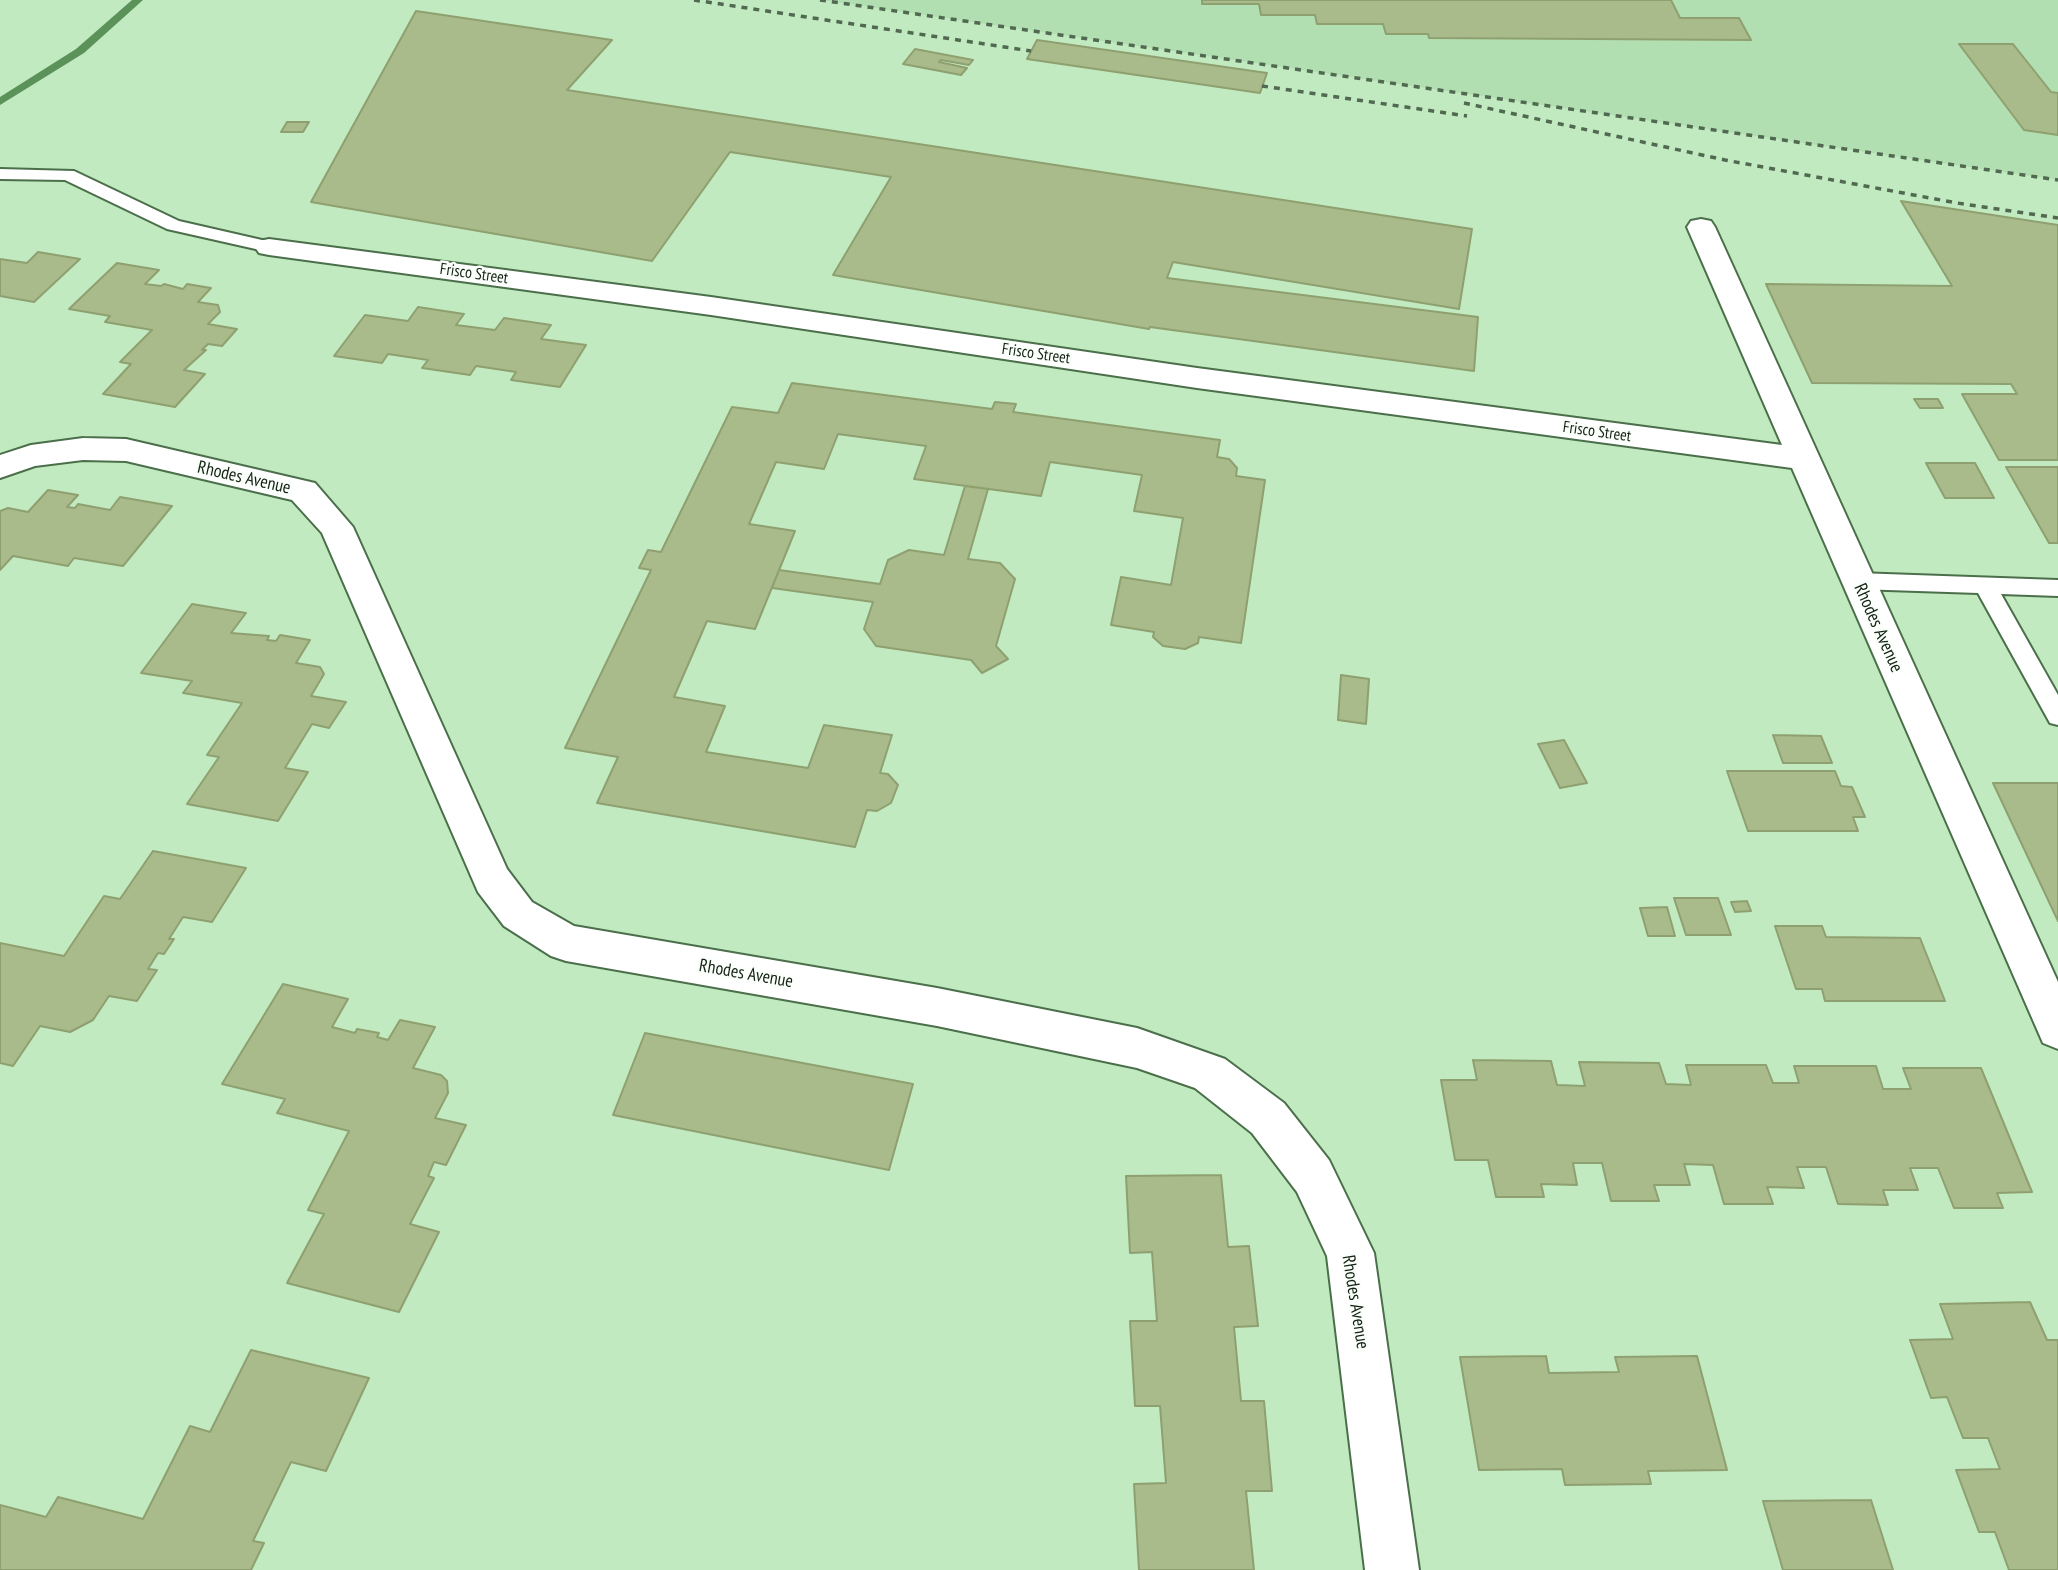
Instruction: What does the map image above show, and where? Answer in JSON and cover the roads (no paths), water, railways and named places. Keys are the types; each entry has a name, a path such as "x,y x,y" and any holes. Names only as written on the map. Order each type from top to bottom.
{"street":[{"name":"Rhodes Avenue","path":"1700,227 2058,1029"},
{"name":"Frisco Street","path":"269,247 711,306 1211,380 1803,459"},
{"name":"Rhodes Avenue","path":"0,467 31,456 83,449 126,450 303,491 336,527 492,880 518,914 566,943 937,1007 1137,1048 1209,1073 1268,1118 1313,1177 1350,1252 1392,1570"}],"lane":[{"path":"0,174 68,175 173,225 269,247"},
{"path":"1857,581 2058,588"},
{"path":"1985,586 2058,716"}],"waterway":[{"path":"0,102 80,51 138,0"}],"railway":[{"path":"694,0 1031,51"},
{"path":"820,0 2058,180"},
{"path":"1262,86 1467,116"},
{"path":"1464,103 1725,160 1957,203 2058,218"}]}
